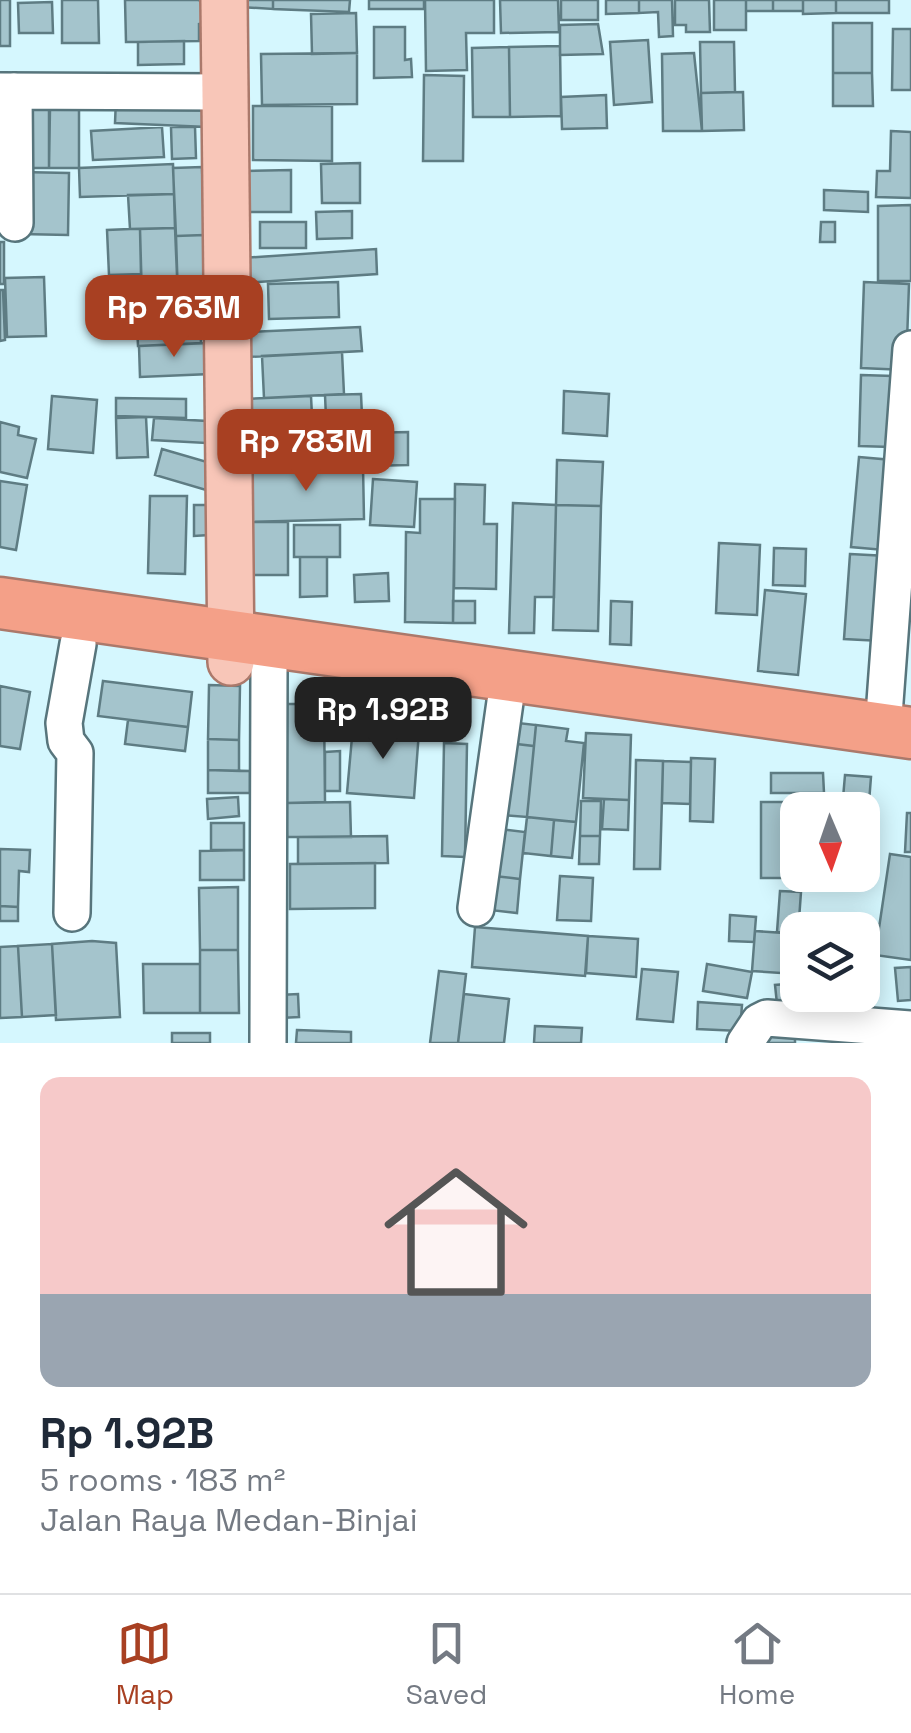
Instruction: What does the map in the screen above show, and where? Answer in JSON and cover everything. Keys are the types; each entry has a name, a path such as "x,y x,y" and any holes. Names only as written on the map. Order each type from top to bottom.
{"highway":[{"path":"0,603 505,702 902,740"},
{"path":"0,630 78,644 251,652 902,740"}],"main road":[{"path":"224,0 223,92 251,652"}],"street":[{"path":"15,223 7,91 223,92"},
{"path":"902,740 911,349"},
{"path":"72,913 74,753 66,741 64,722 78,644"},
{"path":"251,652 268,1043"},
{"path":"476,908 505,702"},
{"path":"745,1043 759,1022 767,1018 829,1032 911,1029"}],"building":[{"path":"0,0 10,0 10,46 0,46"},
{"path":"62,0 98,0 99,43 62,43"},
{"path":"125,0 199,0 203,4 204,23 199,24 199,41 126,42"},
{"path":"240,0 273,0 273,9 240,7"},
{"path":"273,0 350,0 349,12 273,9"},
{"path":"369,0 424,0 424,9 369,9"},
{"path":"425,0 494,0 494,33 466,33 467,70 426,71"},
{"path":"500,0 558,0 559,32 501,33"},
{"path":"561,0 598,0 598,20 561,20"},
{"path":"606,0 639,0 639,13 606,14"},
{"path":"639,0 672,0 673,36 659,37 658,12 639,13"},
{"path":"675,0 709,0 710,32 686,32 686,25 675,25"},
{"path":"714,0 746,0 746,30 714,30"},
{"path":"746,0 773,0 773,11 746,11"},
{"path":"773,0 803,0 803,11 773,11"},
{"path":"803,0 836,0 836,13 803,14"},
{"path":"836,0 889,0 889,13 836,13"},
{"path":"52,2 53,33 19,33 18,3"},
{"path":"356,13 357,53 312,54 311,14"},
{"path":"833,23 872,23 872,73 833,73"},
{"path":"598,24 603,54 560,55 560,25"},
{"path":"374,27 405,27 405,60 411,59 412,77 374,78"},
{"path":"893,29 911,29 911,90 892,90"},
{"path":"648,40 652,102 614,105 610,42"},
{"path":"184,41 184,64 138,65 138,42"},
{"path":"700,42 734,42 735,92 701,93"},
{"path":"560,46 561,116 510,117 509,47"},
{"path":"509,47 510,117 473,117 472,48"},
{"path":"357,53 357,104 262,105 261,54"},
{"path":"694,53 702,131 663,131 662,54"},
{"path":"833,73 872,73 873,106 833,106"},
{"path":"424,75 464,76 463,161 423,161"},
{"path":"743,92 744,130 702,131 701,93"},
{"path":"606,95 607,128 562,129 561,97"},
{"path":"49,98 79,98 79,168 49,168"},
{"path":"116,99 209,104 208,127 115,123"},
{"path":"253,106 332,106 332,161 253,160"},
{"path":"20,108 50,108 49,168 20,168"},
{"path":"162,127 164,157 93,160 91,131"},
{"path":"171,127 195,127 196,158 172,159"},
{"path":"891,131 911,132 911,198 876,197 877,171 890,171"},
{"path":"360,163 360,203 322,203 321,164"},
{"path":"173,164 174,194 80,197 79,168"},
{"path":"202,167 204,235 176,236 173,168"},
{"path":"291,170 291,212 243,212 243,171"},
{"path":"21,172 69,173 68,235 21,234"},
{"path":"824,190 868,192 868,212 824,210"},
{"path":"174,194 175,228 130,229 128,195"},
{"path":"911,205 911,281 878,281 878,206"},
{"path":"352,211 352,238 317,239 316,212"},
{"path":"260,222 306,222 306,248 260,248"},
{"path":"821,222 835,222 835,242 820,242"},
{"path":"175,228 178,299 142,300 140,229"},
{"path":"140,229 141,274 109,275 107,230"},
{"path":"204,235 206,298 178,299 176,236"},
{"path":"0,242 4,242 4,284 0,284"},
{"path":"376,249 377,274 243,283 242,258"},
{"path":"44,277 46,336 7,337 5,278"},
{"path":"338,282 339,317 269,319 268,284"},
{"path":"864,282 909,284 906,370 861,368"},
{"path":"0,290 5,340 0,341"},
{"path":"212,299 213,322 191,323 190,300"},
{"path":"190,300 191,323 200,322 201,343 138,346 136,303"},
{"path":"360,327 362,351 248,357 247,332"},
{"path":"209,343 210,374 140,377 139,346"},
{"path":"342,352 344,394 264,398 262,356"},
{"path":"861,375 893,376 891,447 859,446"},
{"path":"564,391 609,394 607,436 563,433"},
{"path":"361,394 362,416 326,418 325,395"},
{"path":"52,396 97,400 93,453 48,449"},
{"path":"311,396 312,416 243,419 242,399"},
{"path":"116,398 186,399 186,418 116,416"},
{"path":"146,417 148,457 117,458 116,418"},
{"path":"154,418 207,421 206,443 152,440"},
{"path":"341,418 342,436 247,438 246,421"},
{"path":"0,422 19,427 18,435 36,439 27,478 0,472"},
{"path":"408,432 408,465 366,466 365,433"},
{"path":"362,435 363,466 248,470 247,438"},
{"path":"162,449 214,464 206,490 155,475"},
{"path":"859,457 892,460 884,550 851,547"},
{"path":"557,460 603,462 601,506 556,505"},
{"path":"363,466 364,519 249,522 248,470"},
{"path":"373,479 417,482 414,527 370,525"},
{"path":"0,481 27,485 16,550 0,547"},
{"path":"455,484 485,485 484,524 497,524 496,589 454,588"},
{"path":"150,496 187,496 185,574 148,573"},
{"path":"420,499 455,499 453,623 405,622 406,532 420,533"},
{"path":"513,503 556,505 554,597 535,597 534,633 509,633"},
{"path":"194,505 209,505 209,535 194,536"},
{"path":"556,505 601,506 598,631 553,630"},
{"path":"243,522 288,522 288,575 243,575"},
{"path":"294,525 340,525 340,557 294,557"},
{"path":"719,543 760,545 757,615 716,613"},
{"path":"774,548 806,549 805,586 773,585"},
{"path":"850,554 887,556 881,641 844,639"},
{"path":"300,557 327,557 327,596 300,597"},
{"path":"388,573 389,601 355,602 354,575"},
{"path":"765,590 806,594 798,675 758,671"},
{"path":"453,601 475,601 475,623 453,623"},
{"path":"611,601 632,602 631,645 610,644"},
{"path":"103,681 192,692 188,727 98,716"},
{"path":"209,685 240,686 239,740 208,739"},
{"path":"0,686 30,692 20,749 0,746"},
{"path":"285,704 324,704 325,802 286,803"},
{"path":"430,713 447,715 444,740 428,739"},
{"path":"128,720 188,727 185,751 125,744"},
{"path":"509,722 536,725 534,746 508,743"},
{"path":"536,725 568,729 566,741 584,743 576,822 527,817"},
{"path":"353,726 419,731 414,798 347,793"},
{"path":"586,733 631,735 629,800 583,798"},
{"path":"208,739 239,740 239,771 208,770"},
{"path":"444,743 467,744 465,857 442,856"},
{"path":"508,743 534,746 527,817 500,815"},
{"path":"340,751 340,791 325,791 325,752"},
{"path":"691,758 715,759 713,822 690,821"},
{"path":"636,760 663,761 660,869 634,869"},
{"path":"663,761 691,762 690,804 662,803"},
{"path":"208,770 250,771 250,793 208,793"},
{"path":"771,773 823,773 824,792 771,793"},
{"path":"845,775 871,777 870,792 844,792"},
{"path":"238,797 239,816 208,819 207,799"},
{"path":"604,799 629,800 628,830 602,829"},
{"path":"581,801 601,801 600,836 580,836"},
{"path":"350,802 351,837 287,837 286,803"},
{"path":"761,802 780,802 780,878 761,878"},
{"path":"907,813 911,813 911,852 905,852"},
{"path":"527,817 554,820 551,856 523,853"},
{"path":"554,820 576,822 572,858 551,856"},
{"path":"211,823 244,823 244,850 211,850"},
{"path":"499,829 525,832 520,879 494,876"},
{"path":"387,836 388,863 298,864 298,837"},
{"path":"580,836 600,836 599,864 579,864"},
{"path":"0,849 30,850 29,872 19,871 18,907 0,906"},
{"path":"244,850 244,880 200,880 200,851"},
{"path":"890,854 911,857 911,960 880,956 880,921"},
{"path":"375,863 375,908 290,909 290,864"},
{"path":"494,876 520,879 517,913 490,910"},
{"path":"560,876 593,878 591,921 557,920"},
{"path":"238,887 238,950 200,950 199,888"},
{"path":"780,891 801,892 800,912 780,912 780,932 777,932"},
{"path":"0,906 18,907 18,921 0,921"},
{"path":"730,915 756,917 754,942 729,941"},
{"path":"475,927 588,936 585,976 472,967"},
{"path":"755,931 780,933 780,973 752,971"},
{"path":"588,936 638,939 636,977 586,973"},
{"path":"116,943 120,1017 56,1020 52,944"},
{"path":"52,944 56,1015 22,1017 18,946"},
{"path":"18,946 22,1017 0,1018 0,947"},
{"path":"200,950 238,950 239,1013 200,1013"},
{"path":"143,964 200,964 200,1013 144,1013"},
{"path":"707,964 752,972 747,998 703,991"},
{"path":"911,967 911,1000 898,1001 895,968"},
{"path":"642,969 678,972 673,1022 637,1019"},
{"path":"439,971 466,974 458,1043 430,1043"},
{"path":"775,985 780,985 780,1004 777,1004"},
{"path":"298,994 299,1017 280,1018 279,995"},
{"path":"464,994 509,999 504,1043 458,1043"},
{"path":"698,1002 742,1005 740,1031 697,1029"},
{"path":"764,1022 795,1022 795,1043 763,1043"},
{"path":"535,1026 582,1028 581,1043 534,1043"},
{"path":"297,1030 351,1032 351,1043 296,1043"},
{"path":"172,1033 210,1033 210,1043 172,1043"}]}
